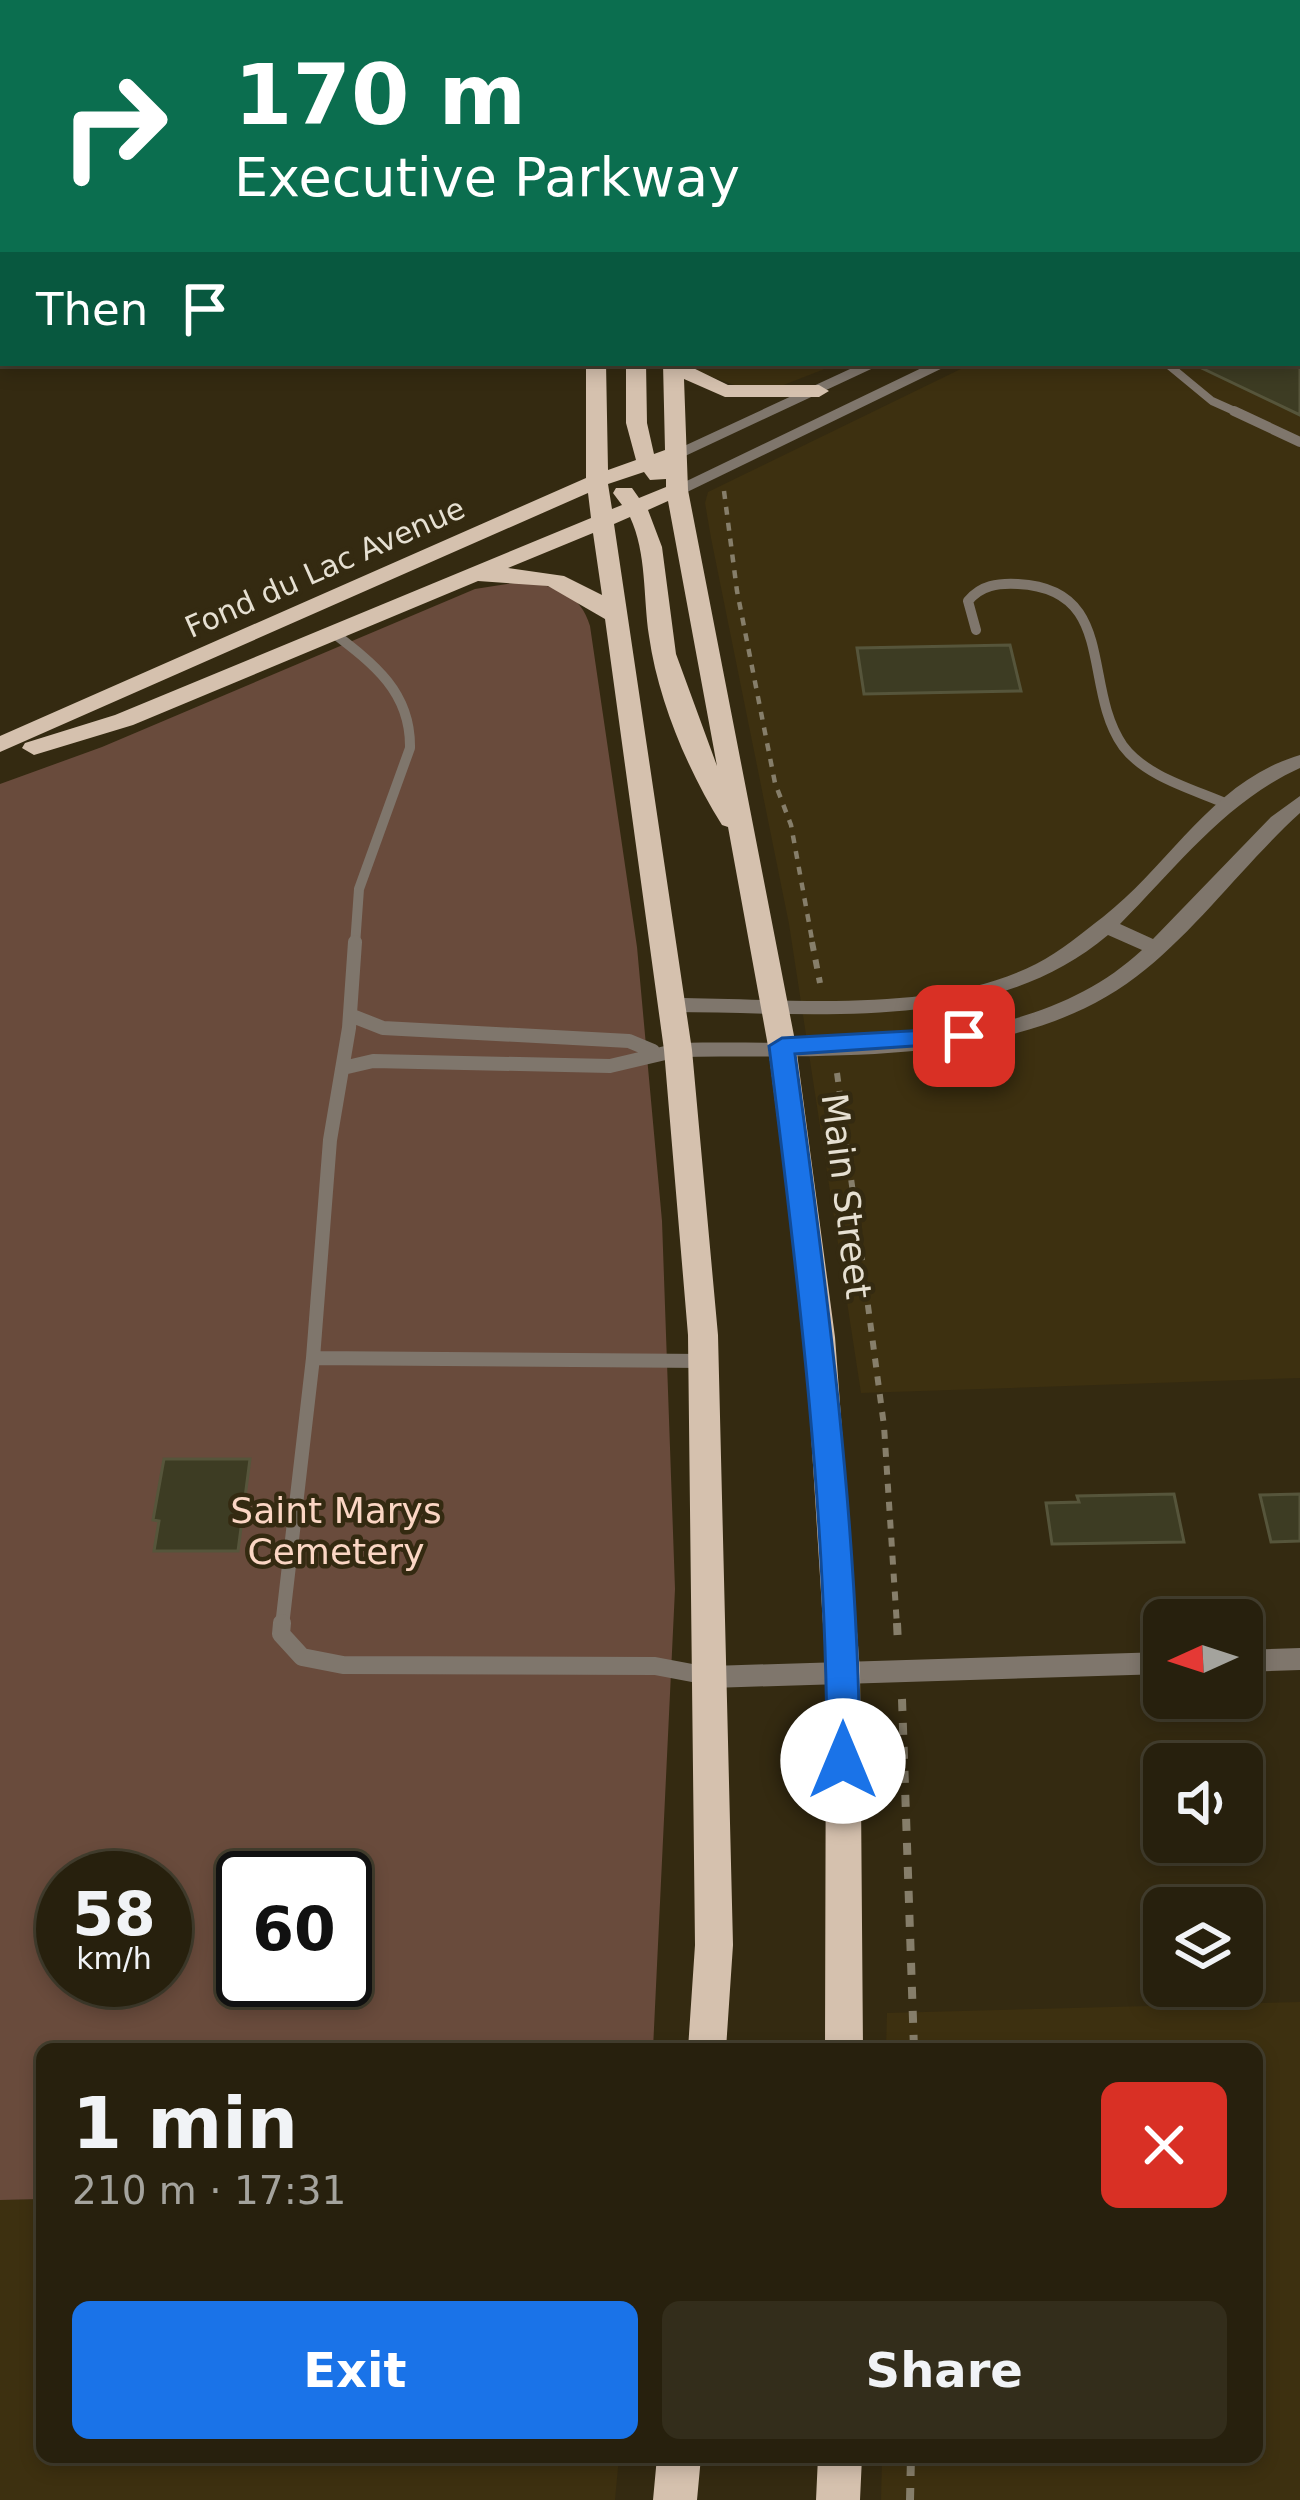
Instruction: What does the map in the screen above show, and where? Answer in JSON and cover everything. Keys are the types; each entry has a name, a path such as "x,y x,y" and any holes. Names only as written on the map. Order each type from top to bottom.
{"main road":[{"path":"596,366 597,481 672,1006 666,1050 704,1361 714,1946 707,2043"},
{"path":"636,366 638,436 646,464 677,490"},
{"name":"Main Street","path":"674,366 677,490 782,1046 820,1336 843,1672 844,2043"},
{"path":"676,366 727,391 819,391"},
{"name":"Fond du Lac Avenue","path":"0,746 597,481 677,453"},
{"path":"597,481 621,490 638,506 664,654 698,756 747,850"},
{"name":"Fond du Lac Avenue","path":"0,758 124,720 677,490"},
{"path":"461,578 553,578 579,587 617,617"},
{"path":"675,2500 678,2463"},
{"path":"838,2500 841,2463"}],"street":[{"path":"677,453 870,366"},
{"path":"677,490 939,366"},
{"path":"666,1050 930,1041 999,1032 1073,1009 1136,967 1154,947 1250,815 1255,781 1300,761"},
{"path":"672,1006 914,1000 984,991 1041,972 1087,943 1103,925 1250,815 1300,802"},
{"path":"1103,925 1154,947"},
{"path":"1263,1660 1300,1659"},
{"path":"711,1676 1143,1664"}],"lane":[{"path":"1170,366 1212,401 1300,442"},
{"path":"976,630 968,602 984,586 1034,584 1074,601 1085,620 1121,744 1148,767 1250,815"},
{"path":"332,632 384,672 407,704 413,727 410,748 358,889 350,1015 330,1140 313,1358 280,1634 302,1657 365,1665 655,1666 711,1676"},
{"path":"350,1015 383,1028 629,1041 666,1050"},
{"path":"343,1068 373,1061 610,1066 666,1050"},
{"path":"313,1358 704,1361"}],"path":[{"path":"724,483 736,591 775,783 791,825 818,973"},
{"path":"838,1078 884,1426 897,1639"},
{"path":"902,1708 914,2043"},
{"path":"910,2500 911,2463"}],"shaded area":[{"path":"695,366 832,366 781,386 740,387 698,372"},
{"path":"967,366 1300,366 1300,1378 861,1393 789,924 711,538 705,503 708,492"},
{"path":"1300,2002 1300,2500 881,2500 882,2463 1263,2463 1263,2043 886,2043 887,2013 1263,2007 1263,2003"},
{"path":"36,2199 36,2463 618,2463 615,2500 0,2500 0,2200"}],"green space":[{"name":"Saint Marys Cemetery","path":"527,581 566,594 586,615 637,947 662,1221 675,1589 653,2043 36,2043 36,2199 0,2200 0,784 102,747 475,589"}],"building":[{"path":"1197,366 1300,366 1300,415"},
{"path":"1010,645 1021,691 864,694 857,648"},
{"path":"164,1459 250,1459 238,1551 154,1551 159,1521 153,1520"},
{"path":"1174,1494 1184,1542 1052,1544 1046,1503 1079,1502 1077,1496"},
{"path":"1300,1494 1300,1541 1271,1542 1260,1495"}],"route":[{"path":"843,1761 843,1672 820,1336 782,1046 964,1036"}]}
